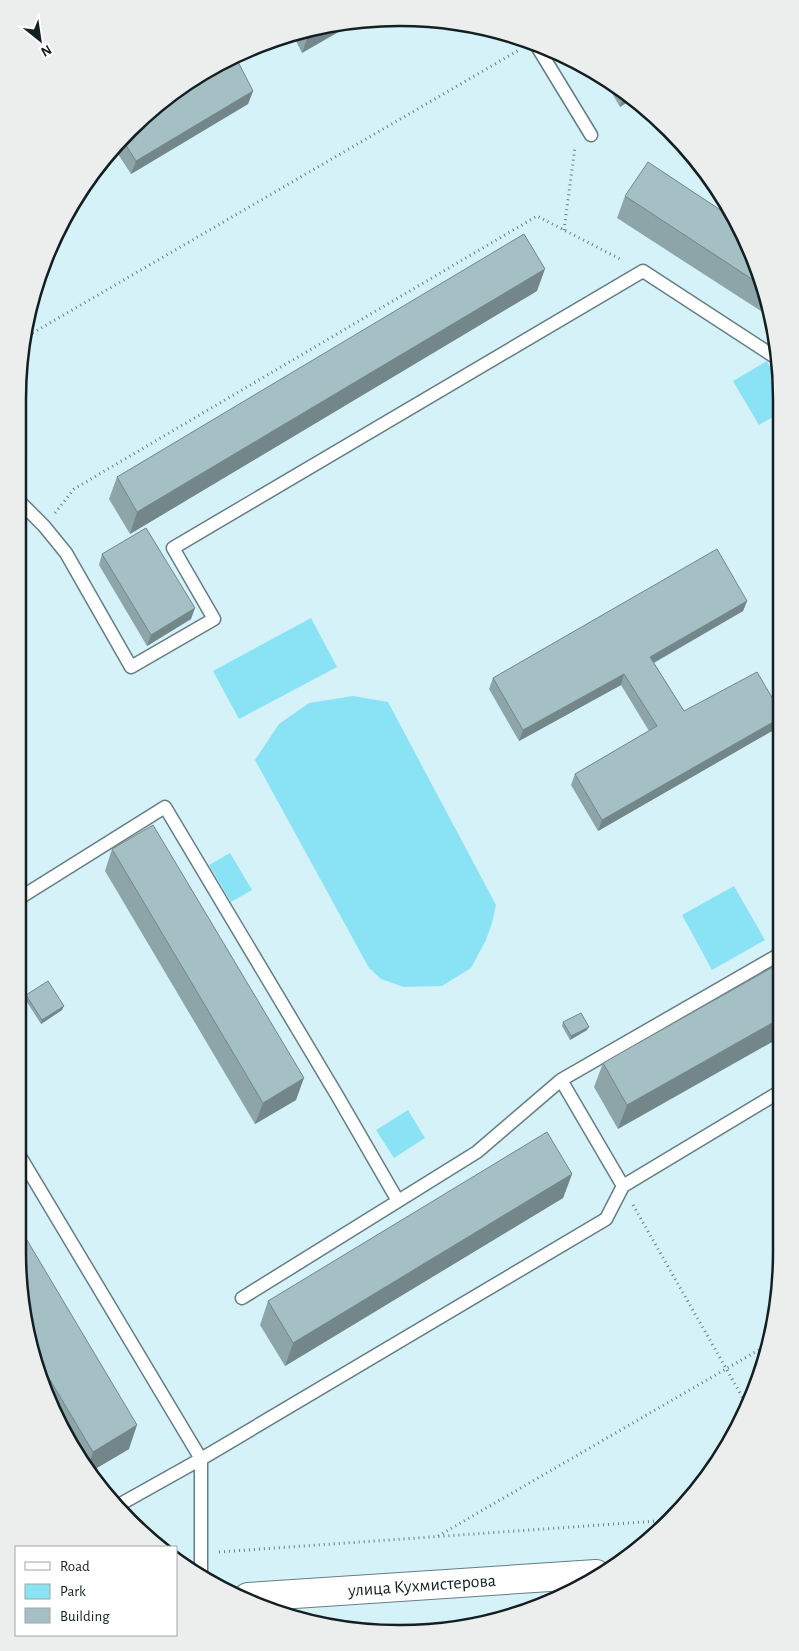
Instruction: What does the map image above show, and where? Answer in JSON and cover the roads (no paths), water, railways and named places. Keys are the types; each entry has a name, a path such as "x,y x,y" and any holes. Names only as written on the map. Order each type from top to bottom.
{"main road":[{"name":"улица Кухмистерова","path":"258,1596 587,1575"}],"lane":[{"path":"534,52 579,114 591,135"},
{"path":"26,508 44,526 66,554 131,667 214,619 173,548 643,271 770,354"},
{"path":"26,894 165,807 398,1201"},
{"path":"242,1298 477,1152 561,1080 773,958"},
{"path":"561,1080 623,1186"},
{"path":"123,1502 201,1460 606,1220 623,1186 773,1096"},
{"path":"26,1166 201,1460 201,1568"}]}
